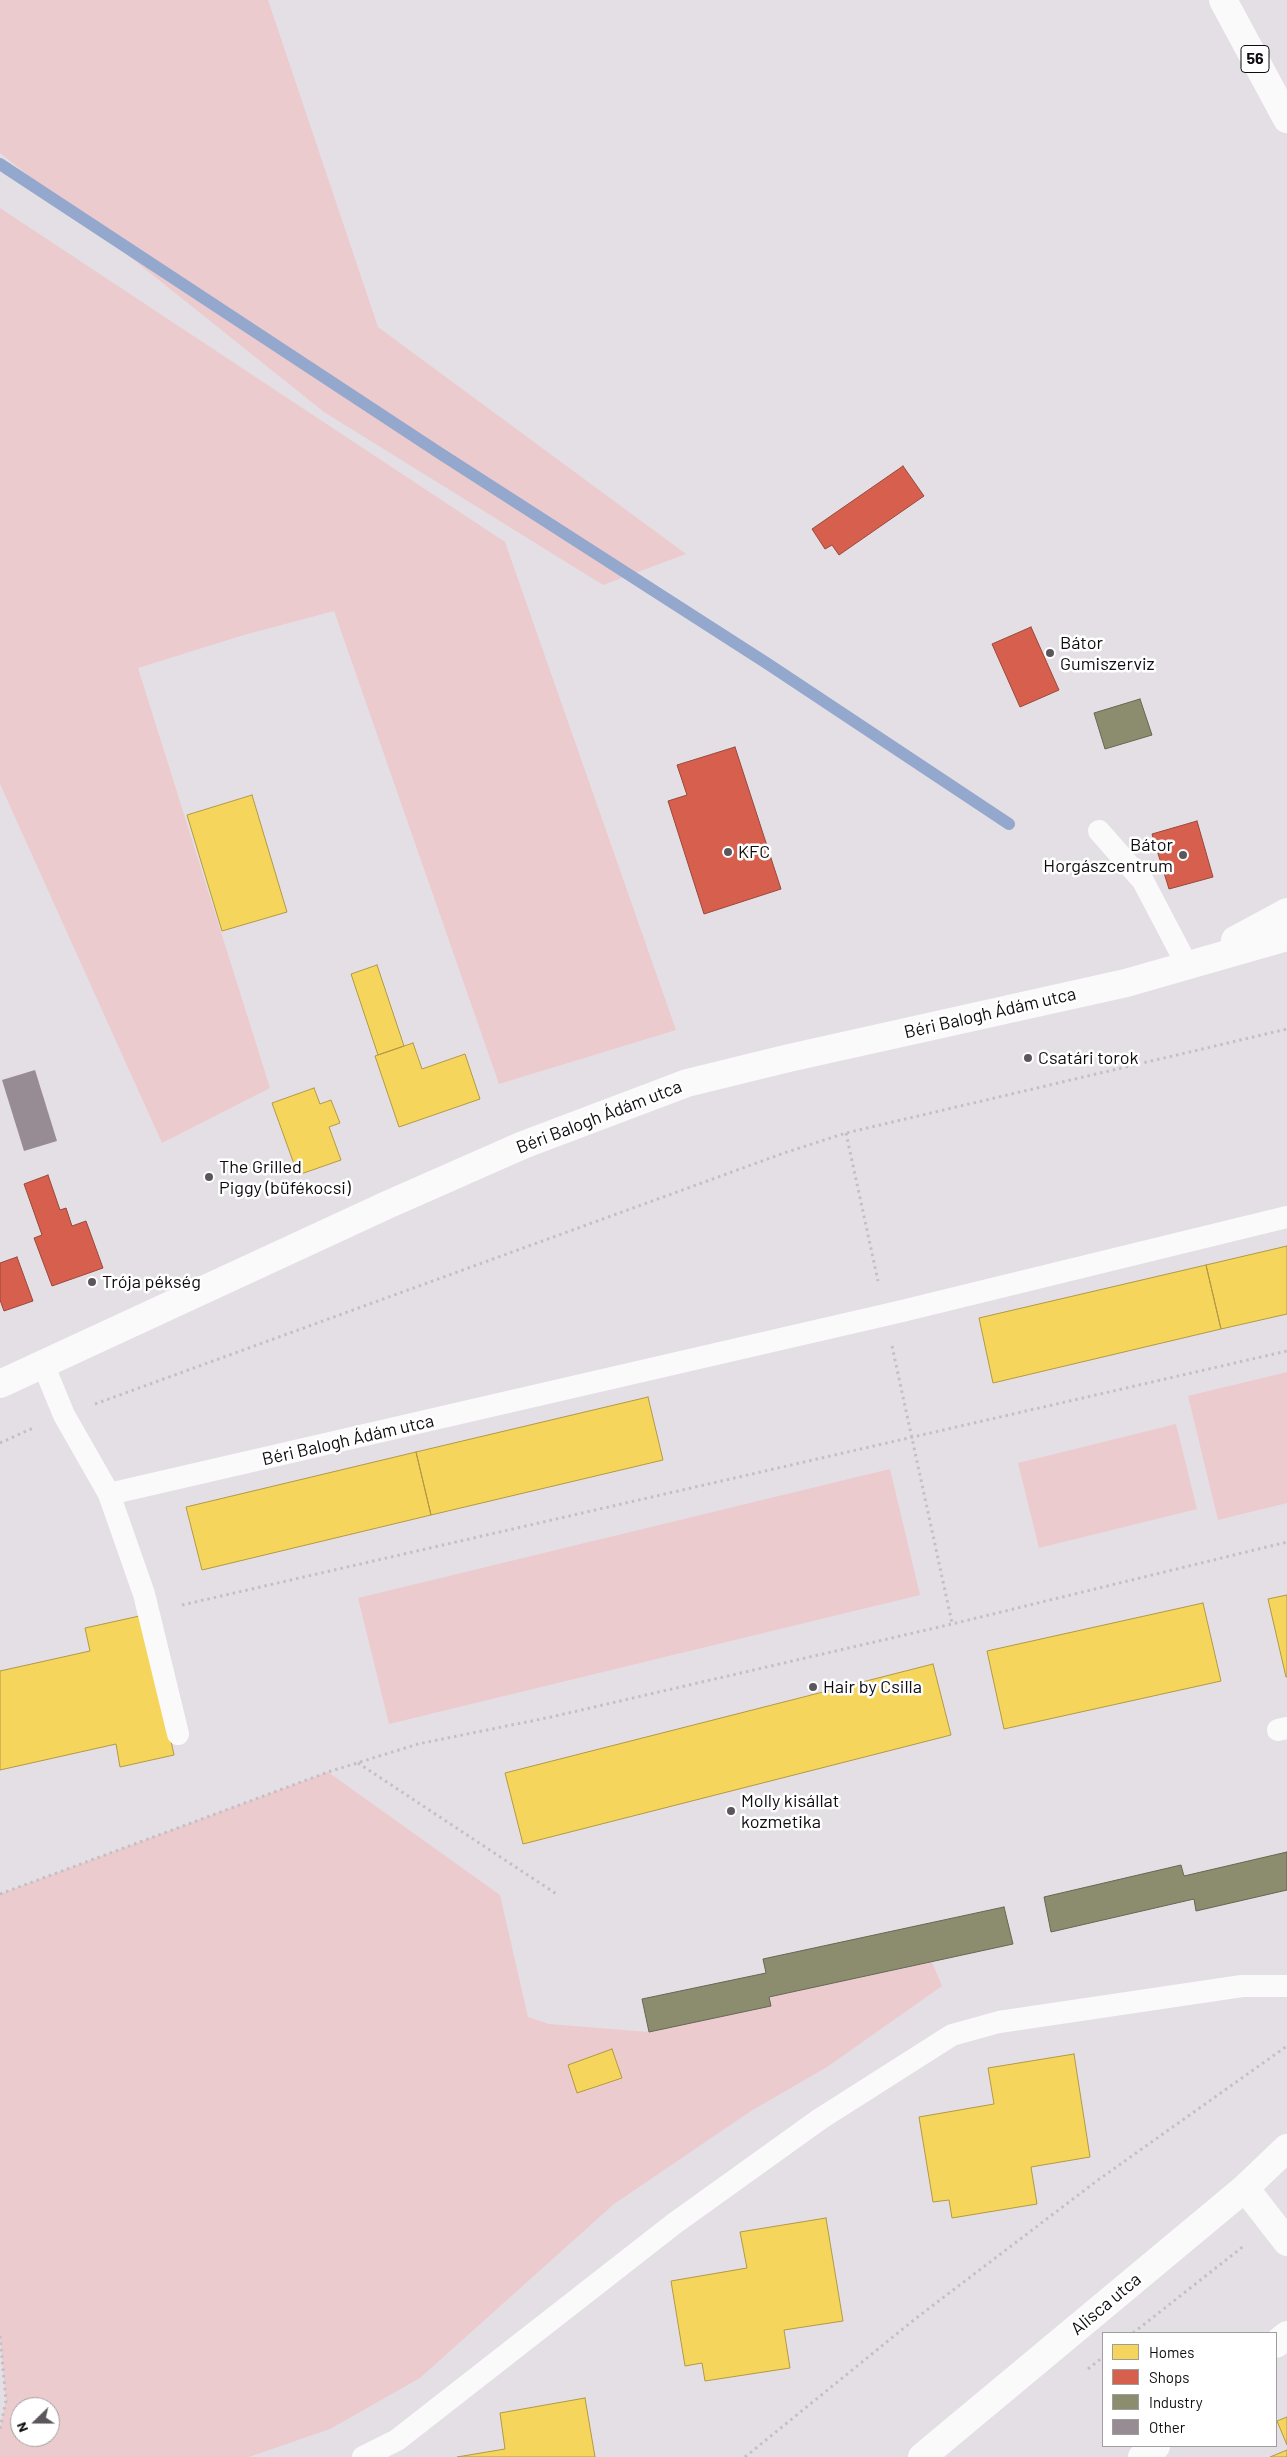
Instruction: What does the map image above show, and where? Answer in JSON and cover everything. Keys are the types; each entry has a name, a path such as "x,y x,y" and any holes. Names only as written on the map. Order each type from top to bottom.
{"street":[{"name":"56","path":"1223,0 1287,118"},
{"name":"Béri Balogh Ádám utca","path":"1188,965 1287,912"},
{"name":"Béri Balogh Ádám utca","path":"0,1384 387,1205 523,1145 687,1083 789,1058 1126,983 1287,938"},
{"name":"Alisca utca","path":"922,2457 1245,2188 1287,2148"},
{"path":"1245,2188 1280,2232"},
{"path":"1277,2343 1287,2335"},
{"path":"1142,2457 1155,2447"}],"lane":[{"path":"1099,831 1143,881 1188,965"},
{"name":"Béri Balogh Ádám utca","path":"109,1494 885,1315 1287,1217"},
{"path":"43,1364 64,1414 109,1494 149,1613 178,1734"},
{"path":"363,2457 397,2440 675,2223 820,2119 952,2035 999,2022 1242,1986 1287,1986"}],"path":[{"path":"0,1443 64,1414 774,1156 846,1133 1287,1029"},
{"path":"846,1133 952,1624"},
{"path":"149,1613 1287,1351"},
{"path":"0,1894 358,1762 418,1744 551,1717 952,1624 1287,1542"},
{"path":"358,1762 558,1895"},
{"path":"745,2457 915,2318 1098,2180 1287,2046"},
{"path":"1134,2332 1280,2232"},
{"path":"0,2336 6,2401 0,2428"}],"shaded area":[{"path":"0,0 268,0 378,327 686,554 603,585 324,412 0,153"},
{"path":"0,208 505,542 676,1030 499,1084 334,611 244,635 138,668 270,1088 162,1143 0,784"},
{"path":"1287,1372 1287,1503 1218,1520 1188,1396"},
{"path":"1176,1424 1197,1509 1039,1548 1018,1463"},
{"path":"890,1469 920,1595 389,1724 358,1598"},
{"path":"328,1772 500,1895 528,2017 549,2024 649,2032 770,2006 769,1997 932,1962 942,1986 827,2067 751,2111 614,2204 420,2378 330,2429 249,2457 0,2457 0,2429 6,2401 0,2336 0,1894"}],"building: Homes":[{"path":"252,795 287,912 222,931 187,815"},
{"path":"377,965 404,1046 378,1055 351,974"},
{"path":"413,1043 422,1069 465,1054 480,1099 399,1127 375,1056"},
{"path":"314,1088 320,1104 331,1100 340,1123 329,1127 341,1160 298,1175 272,1103"},
{"path":"1287,1246 1287,1314 1221,1329 1206,1265"},
{"path":"1206,1265 1221,1329 993,1383 979,1318"},
{"path":"648,1397 663,1460 431,1515 416,1452"},
{"path":"416,1452 431,1515 202,1570 186,1507"},
{"path":"1287,1595 1287,1677 1286,1677 1268,1599"},
{"path":"1203,1603 1221,1681 1004,1729 987,1651"},
{"path":"144,1615 174,1755 120,1767 116,1744 0,1770 0,1671 90,1651 85,1628"},
{"path":"933,1664 951,1735 523,1844 505,1773"},
{"path":"612,2049 622,2078 577,2093 568,2065"},
{"path":"1074,2054 1090,2157 1031,2167 1037,2204 952,2218 949,2200 933,2202 919,2117 994,2104 988,2068"},
{"path":"826,2218 843,2321 784,2330 790,2368 705,2381 702,2363 685,2366 671,2281 747,2268 740,2232"},
{"path":"585,2398 595,2457 457,2457 505,2449 500,2413"},
{"path":"1287,2417 1287,2445 1277,2421"},
{"path":"1287,2450 1287,2457 1270,2457"}],"building: Shops":[{"path":"903,466 924,496 839,555 832,545 825,549 812,529"},
{"path":"1031,627 1059,690 1020,707 992,644"},
{"path":"735,747 781,889 704,914 668,801 687,795 677,765"},
{"name":"Bátor Horgászcentrum","path":"1197,821 1213,877 1169,889 1152,834"},
{"path":"48,1175 60,1210 66,1208 72,1226 86,1221 103,1268 52,1286 34,1238 42,1235 24,1184"},
{"path":"17,1257 33,1301 4,1311 0,1300 0,1263"}],"building: Industry":[{"path":"1140,699 1152,735 1105,749 1094,713"},
{"path":"1287,1852 1287,1890 1196,1911 1194,1899 1051,1932 1044,1897 1181,1865 1184,1876"},
{"path":"1004,1907 1013,1944 769,1997 771,2006 649,2032 642,1999 766,1973 763,1959"}],"building: Other":[{"path":"35,1070 57,1141 24,1151 2,1080"}],"waterway":[{"path":"0,164 441,454 768,664 1009,824"}],"place":[{"name":"Bátor Gumiszerviz","path":"1050,653"},
{"name":"KFC","path":"728,852"},
{"name":"Bátor Horgászcentrum","path":"1183,855"},
{"name":"Csatári torok","path":"1028,1058"},
{"name":"The Grilled Piggy (büfékocsi)","path":"209,1177"},
{"name":"Trója pékség","path":"92,1282"},
{"name":"Hair by Csilla","path":"813,1687"},
{"name":"Molly kisállat kozmetika","path":"731,1811"}]}
